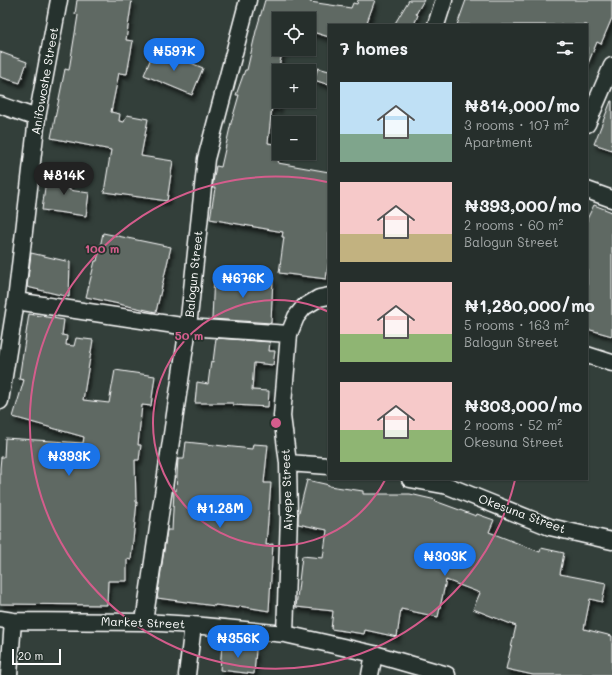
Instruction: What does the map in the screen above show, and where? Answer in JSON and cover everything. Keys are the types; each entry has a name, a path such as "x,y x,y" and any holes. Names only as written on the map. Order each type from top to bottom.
{"street":[{"name":"Anifowoshe Street","path":"0,401 16,301 37,118 59,0"},
{"name":"Balogun Street","path":"144,622 188,327 206,159 248,0"},
{"path":"436,24 444,0"},
{"path":"588,122 612,66"},
{"path":"0,105 37,118"},
{"path":"588,190 612,199"},
{"name":"Aiyepe Street","path":"285,634 289,515 288,463 282,416 289,334 296,317 304,307 318,298 328,296"},
{"path":"16,301 188,327 289,334"},
{"path":"588,355 612,363"},
{"path":"288,463 328,466"},
{"name":"Okesuna Street","path":"415,480 448,486 550,527 612,541"},
{"path":"7,620 9,675"},
{"name":"Market Street","path":"7,620 144,622 194,625 285,634 374,654 447,675"},
{"path":"187,675 194,625"},
{"path":"370,675 374,654"}],"building":[{"path":"77,0 132,0 126,40 133,41 127,74 119,73 111,112 120,114 119,121 124,122 127,115 148,119 141,156 173,161 167,201 104,192 111,150 51,138 65,69 69,70 78,15 75,14"},
{"path":"265,0 310,0 310,2 351,8 353,3 357,4 358,0 375,0 366,24 328,24 328,37 316,33 316,12 272,12 272,56 281,56 280,64 272,64 272,106 268,143 272,144 272,160 279,160 278,163 328,172 328,266 326,279 279,273 284,237 282,237 283,232 210,219 215,188 212,188 216,166 221,167 239,95 236,95 245,70 247,70"},
{"path":"409,0 424,0 416,14 418,15 414,24 395,24"},
{"path":"466,0 612,0 612,18 601,44 597,42 588,64 588,24 457,24"},
{"path":"155,48 203,68 192,95 144,75"},
{"path":"0,52 27,62 20,83 0,77"},
{"path":"318,68 328,71 328,85 316,81"},
{"path":"612,101 612,150 594,144"},
{"path":"47,172 71,175 69,190 89,193 86,216 42,210"},
{"path":"594,205 612,212 612,336 588,329 588,217"},
{"path":"103,233 171,247 156,312 86,297 95,261 97,261"},
{"path":"31,253 70,262 69,297 27,287"},
{"path":"214,275 273,278 271,323 212,319"},
{"path":"29,314 64,320 62,335 67,336 66,345 74,346 76,338 93,340 83,400 109,403 115,370 155,376 151,406 142,405 138,445 141,445 139,460 135,460 137,502 131,560 127,559 127,581 108,581 107,605 0,604 0,468 1,457 4,457 5,438 83,443 84,437 13,417 24,380 19,379"},
{"path":"216,338 270,342 269,351 275,351 273,365 254,363 252,390 269,391 268,407 233,405 233,403 195,403 197,382 208,384"},
{"path":"186,442 252,449 253,444 268,445 264,483 271,483 266,545 273,544 269,611 239,606 239,608 215,606 157,598 167,530 172,530 174,491 176,491 178,459 184,459"},
{"path":"307,480 329,486 363,491 363,494 410,494 436,500 435,501 476,516 477,514 494,520 489,532 540,552 541,548 564,553 560,574 606,583 602,602 590,599 584,629 612,636 612,675 533,675 506,669 516,626 473,609 480,593 446,580 438,617 401,609 397,637 365,630 364,634 331,629 333,611 296,607 302,556 323,558 327,530 298,524 298,516"},
{"path":"222,644 256,650 254,674 220,670"}]}
